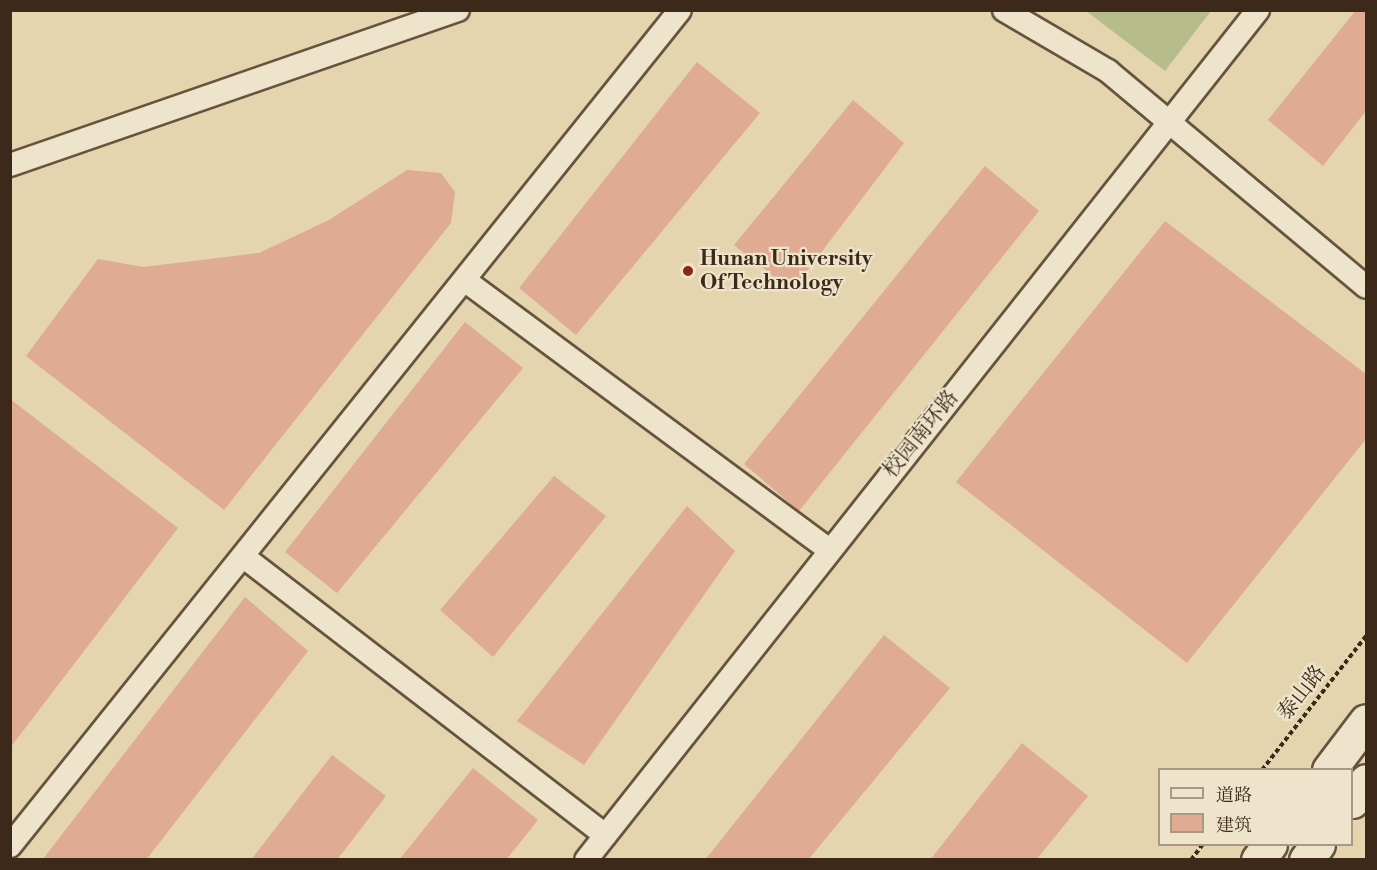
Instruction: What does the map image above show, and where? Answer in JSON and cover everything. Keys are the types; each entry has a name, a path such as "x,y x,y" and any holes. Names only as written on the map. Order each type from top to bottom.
{"main road":[{"path":"1331,768 1366,721"},
{"path":"1353,800 1366,781"},
{"path":"1258,860 1268,846"},
{"path":"1306,860 1316,846"}],"street":[{"path":"10,846 467,282 680,10"},
{"path":"1004,10 1108,71 1172,120 1366,287"},
{"name":"校园南环路","path":"586,860 1258,10"},
{"path":"10,165 453,11"},
{"path":"467,282 829,550"},
{"path":"244,557 605,835"}],"path":[{"name":"泰山路","path":"1264,768 1366,636"},
{"path":"1191,860 1202,846"}],"green space":[{"path":"1086,11 1211,11 1165,71"}],"building":[{"path":"1356,10 1366,10 1366,111 1323,166 1268,120"},
{"path":"697,62 760,113 576,335 519,288"},
{"path":"853,100 904,143 792,291 734,245"},
{"path":"985,166 1039,211 799,511 744,464"},
{"path":"407,170 441,173 455,192 451,223 224,510 26,356 98,259 143,267 259,253 329,220"},
{"path":"1165,221 1366,374 1366,439 1187,663 956,482"},
{"path":"465,322 523,368 337,593 285,552"},
{"path":"10,399 178,528 10,748"},
{"path":"554,476 606,516 493,657 440,610"},
{"path":"687,506 735,551 584,765 517,721"},
{"path":"245,597 308,651 146,860 43,859"},
{"path":"884,635 950,688 808,860 705,860"},
{"path":"1022,743 1088,796 1036,860 930,860"},
{"path":"332,755 386,796 337,860 251,860"},
{"path":"473,768 538,820 506,860 399,860"}],"place":[{"name":"Hunan University Of Technology","path":"688,271"}]}
